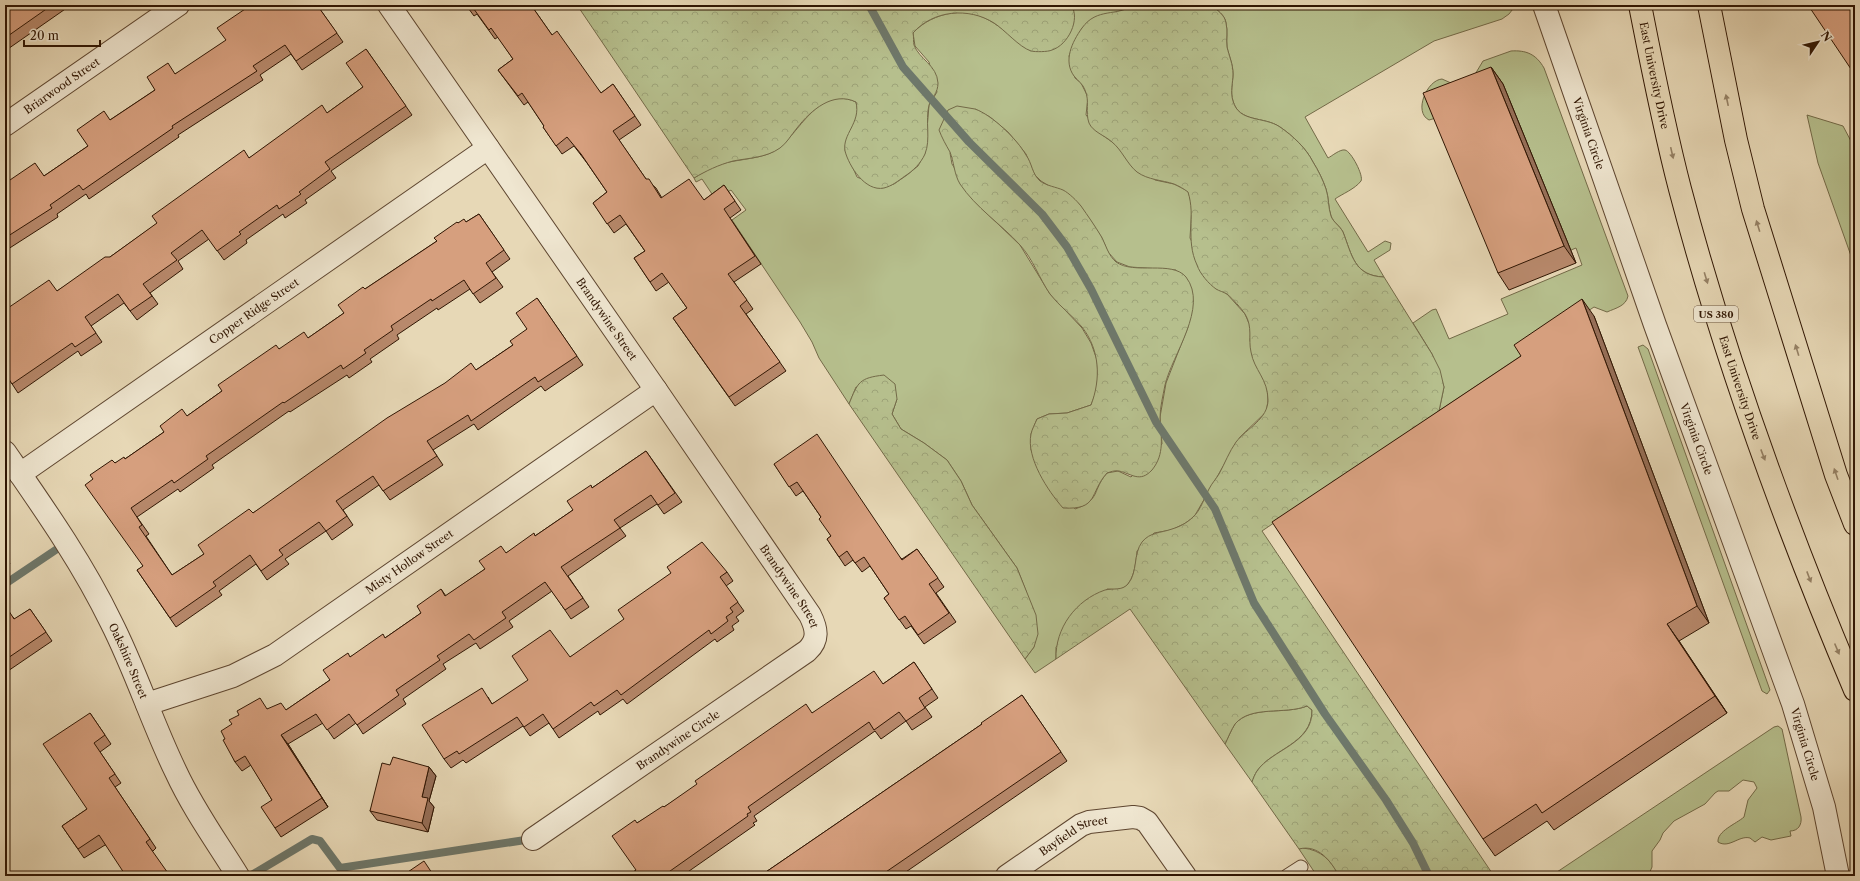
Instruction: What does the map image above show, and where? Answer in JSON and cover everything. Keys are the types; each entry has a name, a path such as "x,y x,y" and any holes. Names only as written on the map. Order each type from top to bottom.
{"main road":[{"name":"East University Drive","path":"1640,5 1660,106 1680,189 1726,346 1757,439 1822,613 1855,690"},
{"path":"1709,5 1733,126 1753,209 1836,475 1855,524"}],"street":[{"name":"Briarwood Street","path":"5,124 178,5"},
{"name":"Brandywine Street","path":"389,5 656,390 810,616 816,629 816,636"},
{"name":"Virginia Circle","path":"1544,5 1655,325 1793,704 1824,807 1838,876"},
{"name":"Copper Ridge Street","path":"20,474 488,148"},
{"name":"Misty Hollow Street","path":"147,704 233,676 275,655 656,390"},
{"name":"Oakshire Street","path":"5,452 66,542 97,594 125,652 189,799 238,876"},
{"name":"Brandywine Circle","path":"532,839 807,651 813,646 816,636"},
{"name":"Bayfield Street","path":"1007,876 1082,825 1089,822 1133,817 1140,818 1147,822 1185,876"}],"lane":[{"path":"1287,876 1301,867"}],"green space":[{"path":"577,5 1071,5 1074,11 1074,24 1068,37 1063,43 1052,50 1045,51 1031,51 1026,49 994,23 974,15 952,13 931,19 921,25 913,33 914,45 916,50 935,71 938,83 937,90 929,105 927,148 921,161 911,172 890,186 877,188 870,186 859,177 847,157 845,151 846,139 854,122 857,109 856,102 847,99 831,101 816,109 803,121 785,144 775,151 763,156 733,161 712,168 694,178"},
{"path":"1071,5 1133,5 1082,28 1069,56 1075,78 1081,83 1088,97 1086,115 1101,134 1115,144 1123,153 1155,180 1174,184 1188,191 1192,205 1190,238 1216,288 1227,294 1245,314 1251,328 1250,340 1256,365 1263,376 1267,388 1268,401 1266,412 1240,437 1194,517 1171,530 1154,533 1137,551 1131,579 1125,587 1120,589 1107,589 1056,647 1056,659 1035,673 1025,659 1034,647 1026,591 1017,568 972,505 961,481 947,460 924,443 901,429 892,414 897,399 856,387 849,404 819,358 812,342 800,322 732,220 746,210 731,190 716,200 702,179 696,182 694,178 710,168 721,164 759,157 773,152 779,148 812,112 822,104 832,99 843,98 856,102 858,112 845,150 857,177 882,188 894,184 918,166 925,153 929,105 937,92 929,62 915,46 913,33 919,27 944,15 962,12 971,13 994,23 1031,51 1074,10","holes":["975,109 990,117 1008,132 1026,154 1034,174 1041,181 1079,204 1102,238 1108,252 1117,262 1130,267 1176,270 1188,327 1166,383 1160,417 1162,444 1131,477 1118,471 1107,473 1102,479 1093,498 1083,506 1075,509 1031,450 1031,434 1037,419 1049,414 1067,413 1091,405 1096,392 1098,376 1097,360 1091,343 1082,328 1050,294 1020,245 977,204 952,164 950,153"]},
{"path":"1133,5 1211,5 1222,15 1227,26 1227,47 1233,70 1232,94 1236,108 1246,116 1267,121 1280,127 1294,138 1307,152 1319,172 1325,186 1331,216 1343,232 1356,263 1366,273 1384,277 1432,354 1440,370 1444,387 1439,411 1262,531 1494,876 1339,876 1328,860 1318,851 1306,848 1299,849 1252,782 1257,771 1264,763 1290,745 1306,731 1311,721 1312,710 1307,706 1298,709 1250,714 1235,724 1225,744 1130,609 1056,659 1059,637 1063,626 1076,608 1085,601 1105,590 1123,588 1126,586 1133,574 1137,552 1142,542 1149,536 1180,526 1196,514 1236,442 1265,413 1268,400 1266,386 1255,364 1250,347 1250,328 1245,314 1227,294 1216,289 1208,282 1200,272 1193,255 1191,210 1188,192 1174,184 1141,175 1130,165 1116,145 1093,129 1089,123 1085,90 1082,84 1074,76 1069,64 1072,45 1078,33 1088,21 1094,17 1127,9"},
{"path":"1211,5 1516,5 1509,14 1502,19 1434,41 1305,117 1328,158 1343,150 1348,151 1361,174 1361,181 1358,184 1335,199 1368,252 1385,241 1391,243 1390,250 1374,260 1384,277 1366,273 1356,263 1343,232 1331,216 1327,192 1317,168 1303,147 1280,127 1267,121 1246,116 1236,108 1232,98 1233,70 1227,47 1227,29 1225,20"},
{"path":"1511,51 1526,52 1534,56 1544,68 1628,296 1623,304 1607,312 1594,307 1439,411 1444,387 1432,354 1413,323 1432,310 1436,309 1449,339 1508,314 1501,299 1582,265 1576,248 1571,250 1436,118 1429,120 1424,116 1422,110 1422,104 1427,90 1436,81 1442,79 1451,83 1474,76 1483,61"},
{"path":"957,106 975,109 982,112 989,116 1010,135 1017,142 1030,161 1035,175 1040,181 1065,191 1081,206 1101,236 1107,250 1116,262 1124,266 1172,269 1180,272 1186,277 1192,289 1193,302 1187,331 1165,385 1160,414 1161,452 1156,464 1148,474 1140,477 1117,471 1107,473 1101,480 1092,499 1083,506 1063,508 1057,501 1040,474 1035,463 1030,443 1031,432 1037,419 1049,414 1067,413 1091,405 1097,375 1097,365 1092,345 1082,327 1057,303 1050,294 1025,250 1013,237 973,201 960,184 956,176 950,152 939,130 948,110"},
{"path":"1807,115 1843,126 1855,151 1855,267 1818,163"},
{"path":"1643,345 1648,349 1770,690 1767,694 1762,691 1638,347"},
{"path":"884,375 895,384 897,399 892,414 901,429 924,443 947,460 961,481 972,505 1017,568 1036,615 1038,634 1034,647 1025,659 849,404 860,382 869,378"},
{"path":"1307,706 1312,710 1306,731 1290,745 1264,763 1257,771 1252,782 1225,744 1235,724 1250,714 1298,709"},
{"path":"1778,726 1782,729 1801,817 1799,827 1790,831 1791,836 1771,840 1762,837 1755,842 1750,838 1742,838 1726,844 1718,842 1724,831 1744,817 1748,800 1757,788 1754,782 1743,780 1729,791 1718,791 1705,804 1674,821 1663,833 1652,851 1652,867 1649,874 1636,874 1628,876 1551,876 1774,727"},
{"path":"1303,848 1315,851 1325,857 1333,865 1339,876 1317,876 1299,849"}],"building":[{"path":"5,5 52,5 5,38"},
{"path":"251,5 317,5 337,33 296,61 285,45 253,66 257,71 172,126 173,128 83,190 79,185 50,205 52,208 5,238 5,179 7,182 35,163 44,176 88,146 77,130 104,111 110,120 155,90 147,77 168,63 175,74 226,40 217,28"},
{"path":"471,5 531,5 552,35 557,31 601,93 613,84 635,116 613,131 646,179 649,179 661,198 689,179 704,200 724,185 735,201 724,209 755,256 728,274 747,300 740,306 780,362 729,397 673,318 687,308 662,273 650,282 634,258 645,251 620,215 607,224 593,203 607,192 581,154 567,137 556,146 522,93 518,96 498,70 513,59 491,28 489,30"},
{"path":"1808,5 1855,5 1855,75"},
{"path":"366,49 406,106 325,162 330,169 299,192 301,194 279,209 277,205 239,232 241,234 217,251 202,230 171,253 177,260 143,284 152,296 130,311 118,294 85,317 96,333 75,347 72,343 12,384 5,373 5,310 49,280 57,291 105,257 110,257 157,223 152,216 244,150 249,158 322,105 327,113 363,87 346,63"},
{"path":"1491,67 1564,246 1498,273 1423,93"},
{"path":"479,214 504,250 486,263 496,278 473,294 464,280 432,301 431,299 391,326 393,330 364,350 366,353 343,369 341,365 284,403 283,402 206,456 208,459 174,483 172,480 131,508 142,525 139,527 172,575 204,554 198,545 249,509 253,513 387,418 445,383 471,363 476,370 513,345 510,341 527,329 516,313 537,298 577,356 538,382 535,377 471,421 468,415 427,441 437,456 383,491 373,476 336,501 347,516 326,531 319,522 279,550 283,555 261,571 250,555 213,582 216,586 170,618 137,570 143,566 85,485 93,479 90,475 112,460 115,463 124,457 125,459 164,432 160,426 182,409 187,416 222,391 218,385 276,345 279,349 304,332 308,338 344,313 338,305 363,287 365,289 437,241 434,238 457,222 458,223 464,219 466,222"},
{"path":"1582,299 1697,606 1667,624 1715,696 1542,813 1536,804 1483,839 1272,522 1521,356 1514,345"},
{"path":"817,434 902,560 917,549 938,578 929,584 949,613 918,635 905,616 899,620 884,598 889,594 864,557 855,563 847,551 839,557 827,539 831,536 819,519 821,517 797,482 789,487 774,464"},
{"path":"646,451 675,493 658,505 651,495 614,520 620,528 561,567 583,598 565,610 545,582 502,612 506,618 474,640 469,634 437,656 440,660 396,690 399,695 357,725 349,714 327,730 316,714 281,735 322,798 275,828 261,807 272,800 245,756 235,762 223,740 225,739 221,731 232,724 229,720 239,715 237,711 260,698 267,709 281,703 286,710 330,680 323,670 348,653 350,657 383,634 385,638 421,613 417,606 441,589 445,596 485,569 479,561 501,546 506,553 534,533 535,536 573,510 567,501 591,485 592,488"},
{"path":"702,542 727,572 720,577 738,602 730,608 733,612 726,617 728,621 711,634 709,630 621,695 617,690 594,706 591,702 553,729 543,714 524,727 517,717 459,754 457,751 444,759 422,725 482,688 492,704 528,680 512,656 550,630 570,657 624,619 618,610 671,573 667,567"},
{"path":"7,608 14,619 30,609 46,632 5,660 5,610"},
{"path":"914,662 932,689 919,698 925,708 906,721 899,712 874,730 869,722 748,807 751,812 747,814 748,816 663,876 628,876 636,870 612,836 635,820 637,823 663,806 664,807 697,784 695,781 806,704 812,713 874,671 883,684"},
{"path":"1022,695 1061,752 880,876 760,876 982,724 981,723"},
{"path":"90,713 105,735 94,743 115,774 109,778 150,839 146,842 170,876 126,876 99,835 78,849 62,826 87,809 43,744"},
{"path":"393,757 429,767 422,797 428,798 422,823 370,811 382,763 390,765"},
{"path":"424,861 434,876 402,876"}],"waterway":[{"path":"869,5 903,67 969,142 1042,214 1067,247 1091,289 1156,422 1215,509 1254,603 1325,714 1386,800 1413,843 1429,876"},
{"path":"5,584 66,543"},
{"path":"250,876 312,839 320,841 340,868 532,839"}]}
